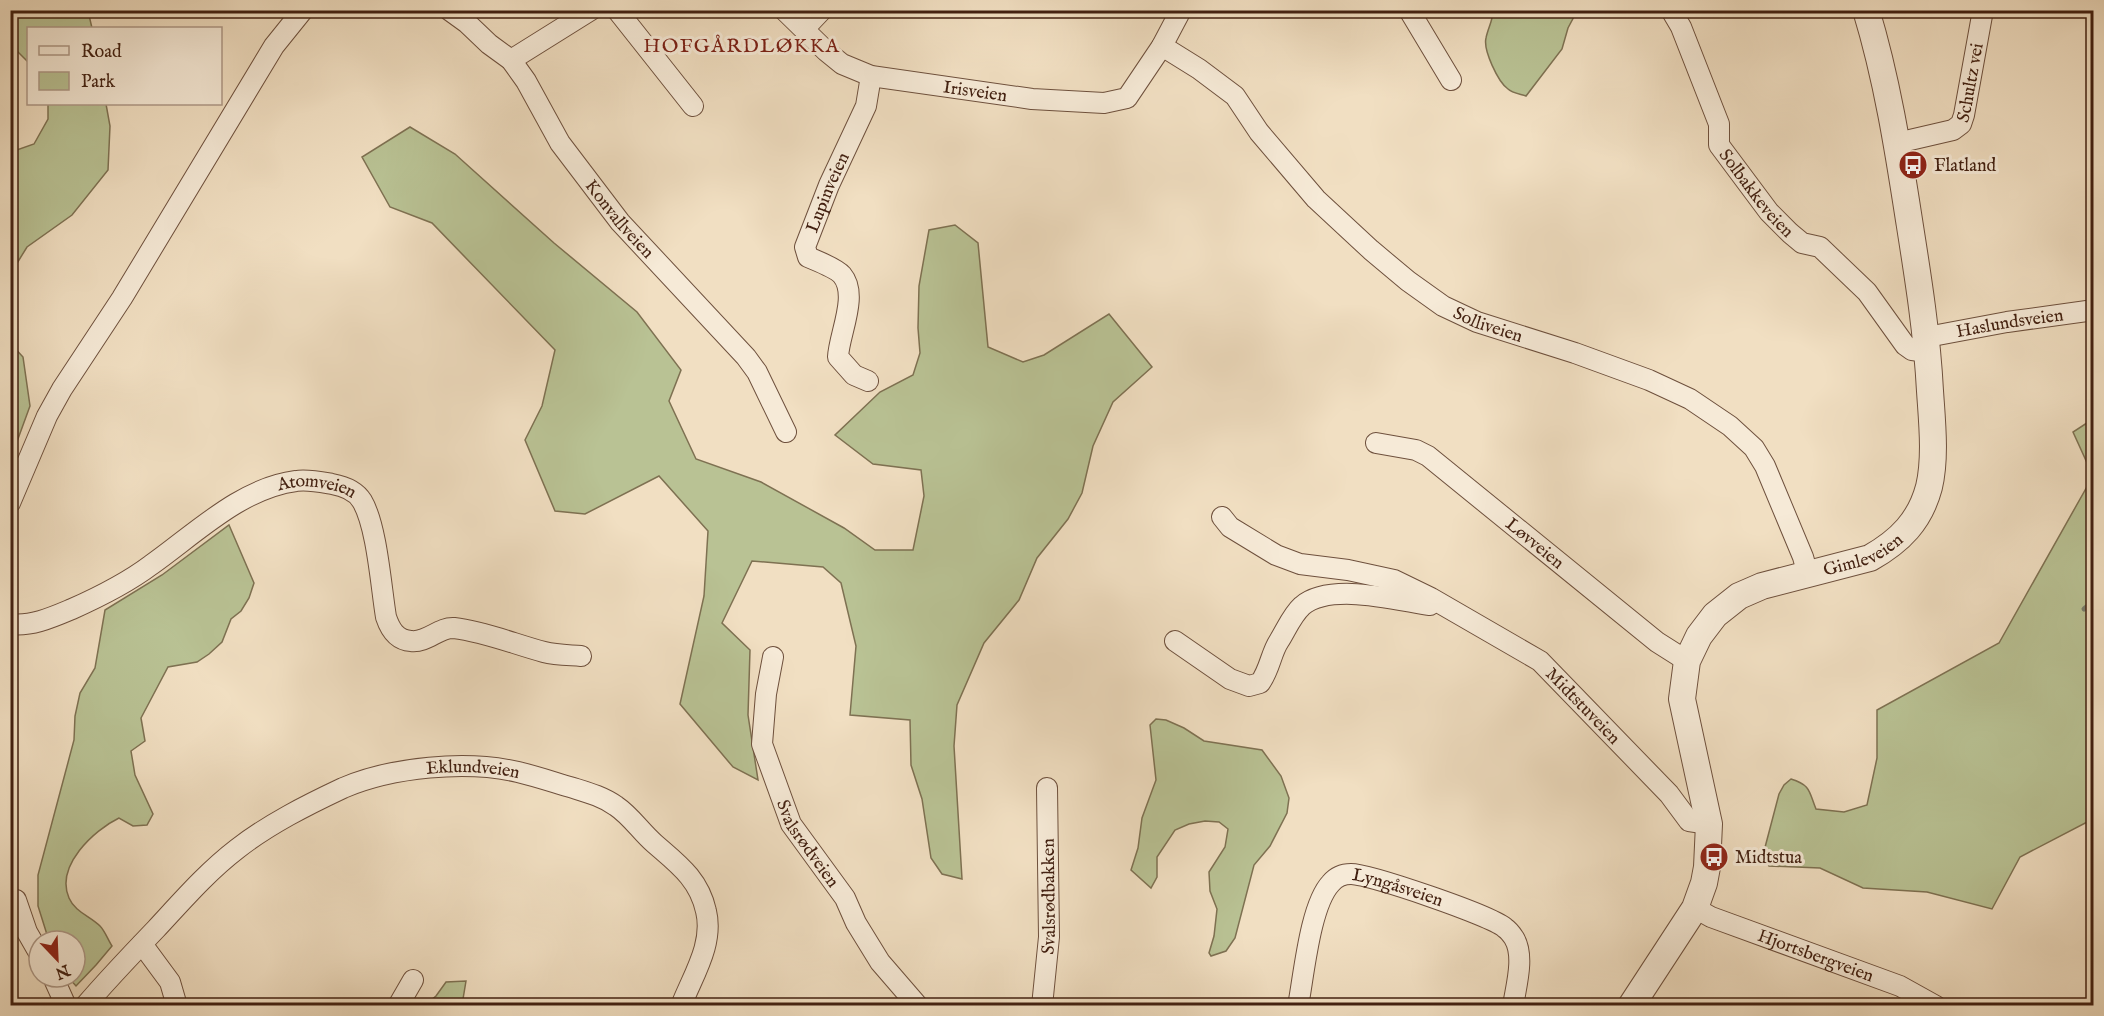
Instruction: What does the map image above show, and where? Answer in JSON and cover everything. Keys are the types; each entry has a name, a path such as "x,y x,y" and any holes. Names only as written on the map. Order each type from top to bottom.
{"street":[{"path":"10,503 47,416 62,389 122,298 274,46 303,10"},
{"name":"Konvallveien","path":"449,10 512,60 560,143 620,222 747,357 757,372 786,432"},
{"path":"512,60 591,10"},
{"path":"617,10 693,106"},
{"name":"Irisveien","path":"784,10 842,64 872,76 1032,99 1104,103 1127,98 1162,46 1181,10"},
{"path":"804,29 822,10"},
{"path":"1409,10 1451,80"},
{"name":"Solbakkeveien","path":"1671,10 1681,27 1719,124 1719,145 1769,212 1803,243 1820,247 1867,292 1905,345 1912,350 1928,344"},
{"name":"Gimleveien","path":"1631,1005 1695,909 1707,867 1709,824 1682,699 1687,662 1699,636 1715,615 1739,596 1762,586 1870,558 1886,549 1917,519 1929,485 1932,442 1928,344 1897,143 1881,59 1866,10"},
{"name":"Schultz vei","path":"1897,143 1953,130 1961,124 1966,108 1983,10"},
{"name":"Solliveien","path":"1162,46 1189,62 1235,96 1259,132 1316,199 1371,250 1443,306 1485,325 1575,353 1649,380 1690,399 1730,426 1754,448 1765,466 1803,557 1808,575"},
{"name":"Lupinveien","path":"868,381 854,375 838,357 839,344 848,313 848,289 842,274 808,257 805,247 829,185 866,106 872,76"},
{"name":"Haslundsveien","path":"1928,344 1942,336 2007,322 2094,310"},
{"name":"Løvveien","path":"1376,443 1416,450 1428,456 1656,642 1687,662"},
{"name":"Atomveien","path":"10,624 38,622 61,614 116,587 239,502 270,488 297,480 344,486 361,499 373,532 386,617 390,630 400,638 410,641 421,640 450,628 485,633 546,653 581,656"},
{"name":"Midtstuveien","path":"1222,517 1230,528 1276,555 1300,564 1348,570 1394,580 1540,661 1669,794 1689,821 1709,824"},
{"name":"Midtstuveien","path":"1175,641 1230,679 1249,686 1260,683 1268,671 1277,643 1292,619 1301,607 1317,597 1377,595 1435,606 1441,605"},
{"name":"Svalsrødveien","path":"773,657 766,694 762,744 791,824 845,898 856,923 880,962 918,1005"},
{"name":"Eklundveien","path":"85,1005 191,891 237,849 289,815 345,788 376,778 420,770 480,767 516,771 600,797 617,806 690,874 701,894 708,928 706,946 681,1005"},
{"name":"Svalsrødbakken","path":"1042,1005 1049,937 1047,788"},
{"name":"Lyngåsveien","path":"1298,1005 1313,923 1320,903 1330,884 1340,876 1352,874 1376,878 1477,914 1505,927 1517,945 1519,954 1513,1005"},
{"path":"16,900 27,932"},
{"name":"Hjortsbergveien","path":"1695,909 1711,917 1900,986 1935,1005"},
{"path":"142,944 170,982 177,1005"},
{"path":"398,1005 413,980"},
{"path":"59,989 66,1005"}],"green space":[{"path":"10,11 88,11 92,27 27,27 27,61 11,45"},
{"path":"1493,11 1577,11 1568,28 1562,49 1526,96 1512,92 1504,85 1489,58 1486,38"},
{"path":"48,105 106,105 110,126 108,170 72,215 27,247 11,273 11,152 34,144 48,119"},
{"path":"410,127 455,154 554,243 637,312 681,370 669,401 696,459 761,482 844,528 875,550 913,550 924,496 921,470 873,464 835,435 880,392 913,375 920,353 919,286 929,230 955,225 978,243 988,347 1023,362 1044,355 1109,314 1152,367 1113,402 1093,446 1082,493 1068,519 1037,558 1019,600 984,643 957,705 954,746 962,879 942,874 931,858 922,799 911,765 910,720 850,715 856,646 841,583 823,567 752,561 722,623 750,650 748,715 758,780 733,767 680,704 704,596 708,531 659,476 585,514 555,511 525,440 542,406 555,350 432,223 390,207 362,157"},
{"path":"11,344 23,357 30,406 11,458"},
{"path":"2093,419 2093,476 2073,432"},
{"path":"2093,476 2093,819 2020,857 1992,909 1927,892 1863,888 1820,868 1769,866 1763,855 1779,794 1784,785 1791,779 1806,787 1816,809 1844,812 1867,805 1877,758 1877,710 1999,643"},
{"path":"229,525 254,583 241,611 231,619 222,642 197,662 168,667 141,718 145,741 131,751 135,775 153,814 147,825 133,826 119,818 89,840 72,862 67,874 66,886 69,898 79,910 100,926 112,946 87,974 87,929 45,929 38,906 38,875 74,740 75,716 80,693 95,668 105,610 162,575"},
{"path":"1156,719 1166,720 1184,728 1204,741 1262,750 1281,776 1289,798 1287,813 1270,846 1254,865 1235,938 1226,951 1211,956 1209,953 1214,936 1217,909 1210,891 1209,872 1225,847 1228,829 1219,822 1205,821 1175,830 1157,857 1157,877 1151,888 1131,870 1138,848 1142,818 1156,780 1150,725"},
{"path":"466,981 462,1005 425,1005 436,996 446,982"}],"waterway":[{"path":"2084,609 2094,601"}],"place":[{"name":"Flatland","path":"1913,165"},
{"name":"Midtstua","path":"1714,857"}],"district":[{"name":"HOFGÅRDLØKKA","path":"742,45"}]}
